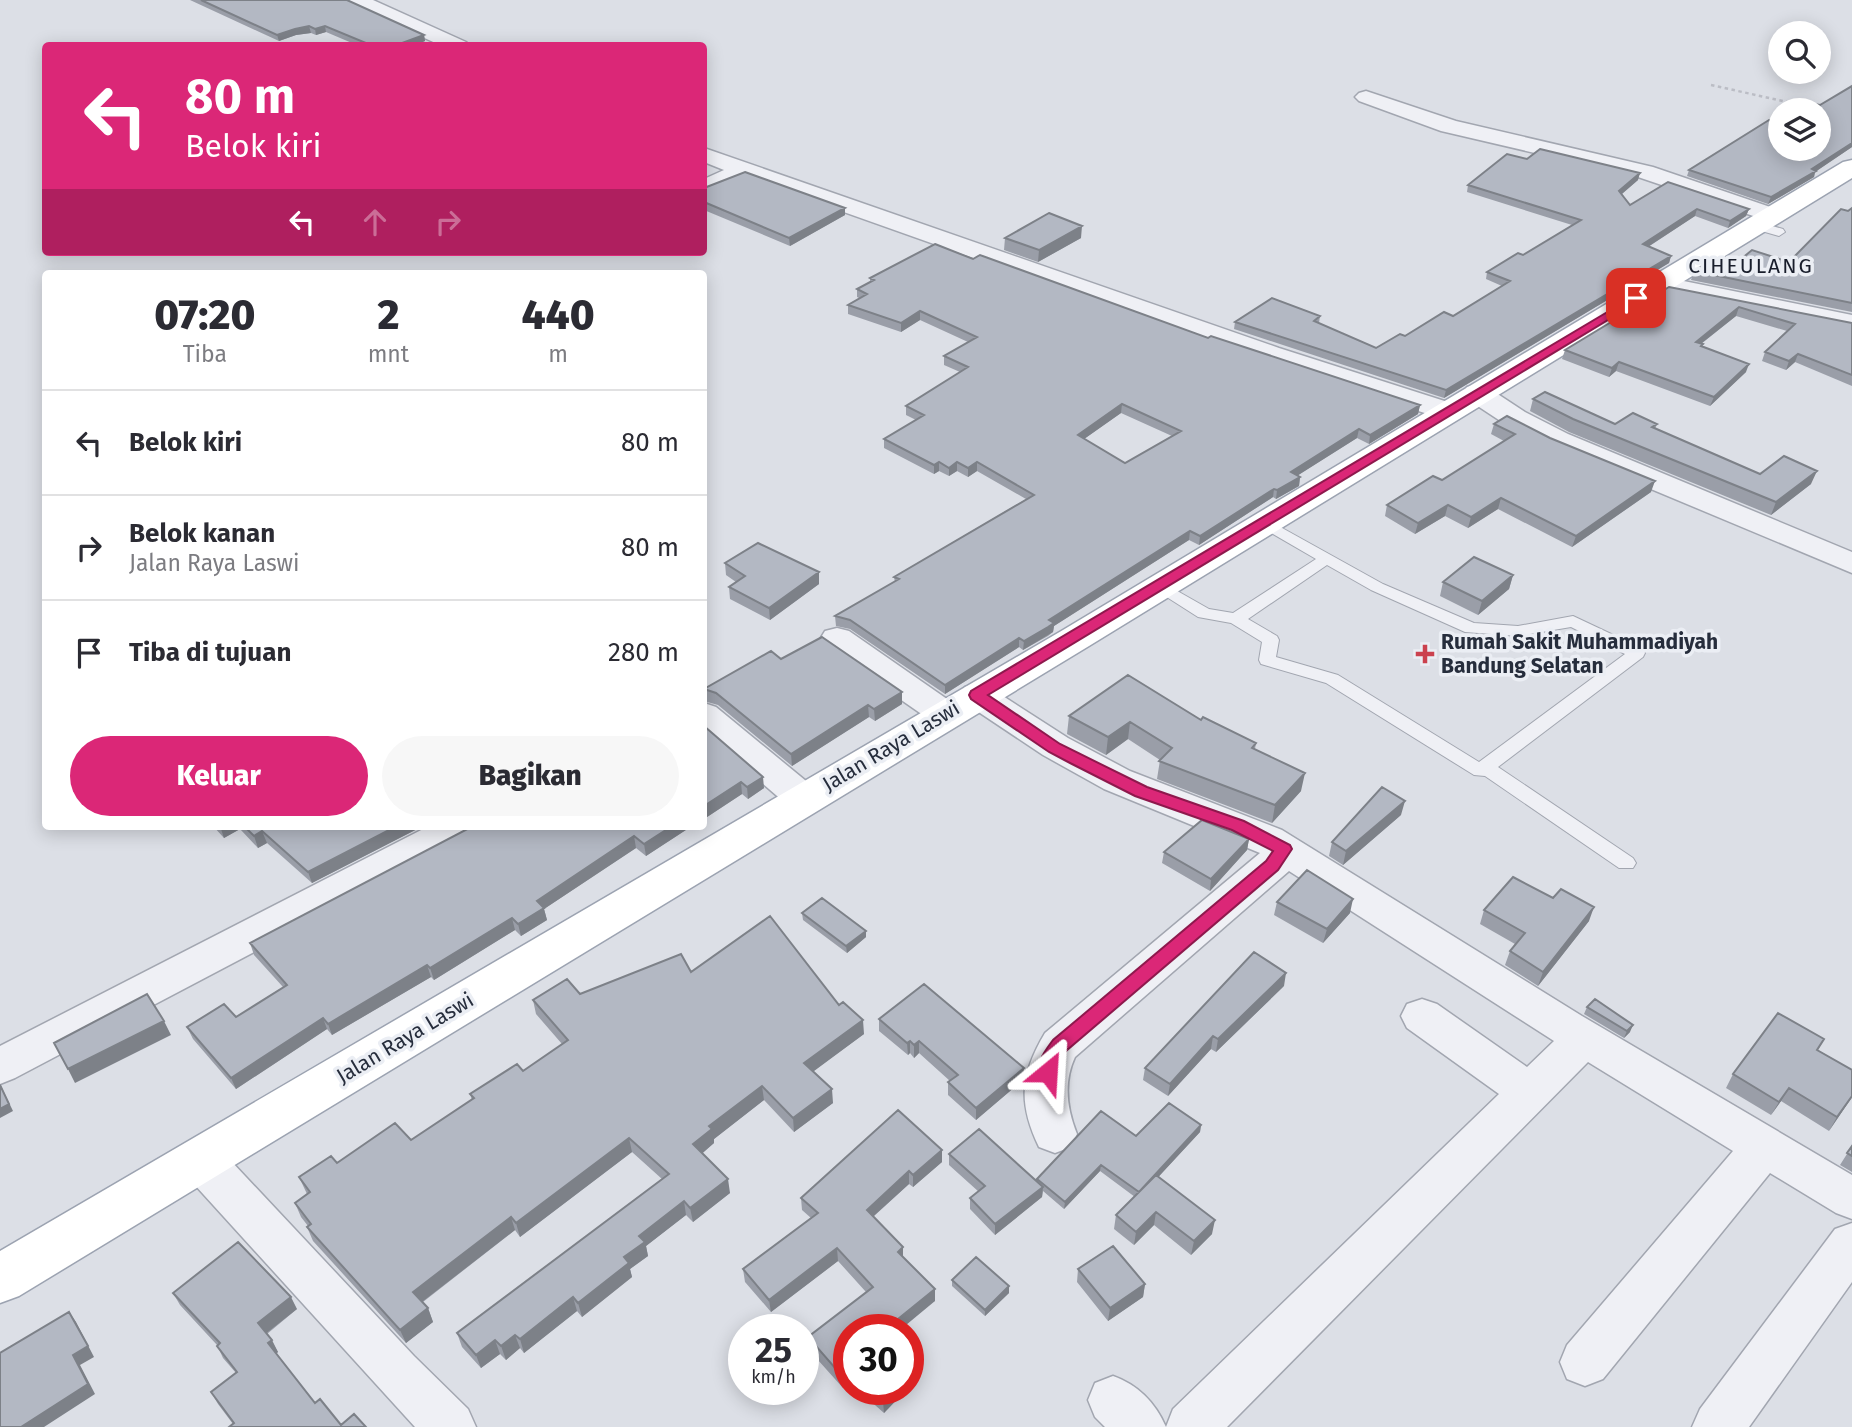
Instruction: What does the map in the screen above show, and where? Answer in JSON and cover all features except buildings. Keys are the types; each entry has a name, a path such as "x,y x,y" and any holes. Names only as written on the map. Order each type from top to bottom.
{"main road":[{"name":"Jalan Raya Laswi","path":"0,1279 1159,587 1659,284 1769,224 1847,175"}],"street":[{"path":"357,0 450,42"},
{"path":"1367,97 1449,126 1645,173 1769,224"},
{"path":"707,156 1270,354 1515,418 1558,440 1852,563"},
{"path":"707,186 742,170"},
{"path":"1659,284 1852,323"},
{"path":"837,639 961,704 1141,792 1238,826 1284,849 1584,1038 1852,1199"},
{"path":"707,718 804,799"},
{"path":"0,1066 453,830"},
{"path":"1055,1134 1046,1114 1045,1099 1050,1060 1060,1045 1272,865 1284,849"},
{"path":"1422,1016 1530,1092"},
{"path":"1191,1427 1584,1038"},
{"path":"1585,1362 1765,1146"},
{"path":"200,1160 396,1373 450,1427"},
{"path":"1718,1427 1852,1244"}],"lane":[{"path":"1159,587 1204,613 1236,620 1270,640 1267,660 1332,679 1480,771 1637,653 1573,621 1518,631 1471,628 1377,587 1264,523"},
{"path":"1236,620 1326,559"},
{"path":"1485,767 1626,863"}],"path":[{"path":"1711,85 1768,98"}],"place":[{"name":"Rumah Sakit Muhammadiyah Bandung Selatan","path":"1425,654"}],"district":[{"name":"CIHEULANG","path":"1751,266"}],"route":[{"path":"1048,1072 1050,1060 1060,1045 1272,865 1284,849 1238,826 1141,792 1055,748 977,695 1076,638 1636,298"}]}
